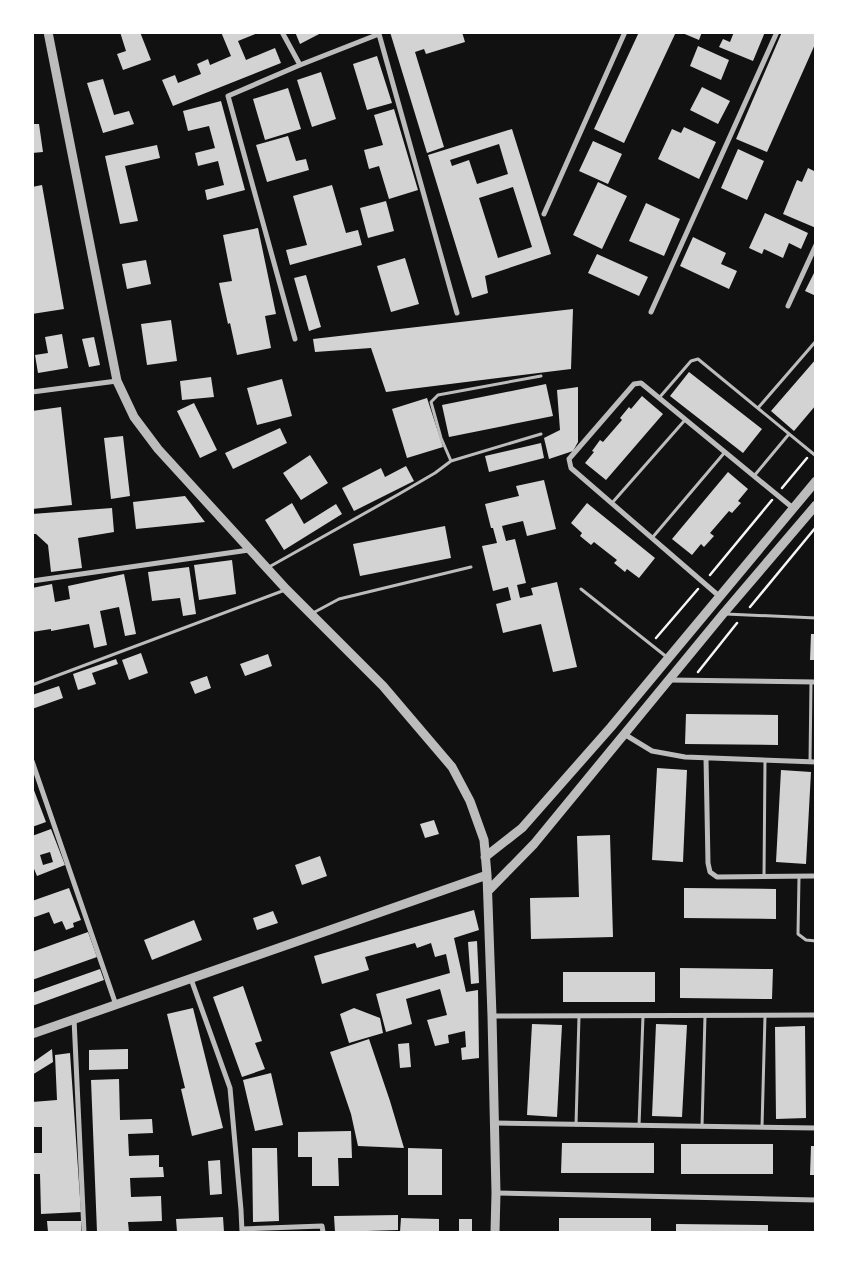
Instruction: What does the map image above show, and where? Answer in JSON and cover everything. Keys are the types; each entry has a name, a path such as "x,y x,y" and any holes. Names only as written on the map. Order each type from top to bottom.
{"street":[{"path":"48,32 118,382 127,405 141,428 158,449 249,550 286,590 383,686 452,767 470,801 484,840 488,891 496,1193 495,1232"},
{"path":"282,32 300,65"},
{"path":"544,214 625,32"},
{"path":"651,312 777,32"},
{"path":"295,339 228,96 379,33 457,313"},
{"path":"788,306 816,245"},
{"path":"32,392 118,382"},
{"path":"720,596 571,468 569,459 634,384 641,383 793,508"},
{"path":"485,857 522,828 816,481"},
{"path":"488,891 534,844 668,680 816,505"},
{"path":"32,581 249,550"},
{"path":"668,680 813,682"},
{"path":"624,734 652,750 685,757 813,762"},
{"path":"706,758 708,863 710,872 717,877 816,876"},
{"path":"32,760 116,1005"},
{"path":"32,1034 487,875"},
{"path":"191,979 230,1088 242,1230 322,1226 323,1232"},
{"path":"492,1016 816,1015"},
{"path":"74,1020 84,1232"},
{"path":"494,1124 816,1128"},
{"path":"496,1193 816,1200"}],"lane":[{"path":"758,408 816,341"},
{"path":"658,398 691,361 698,359 816,456"},
{"path":"451,461 441,438 431,402 438,395 541,376"},
{"path":"612,503 685,420"},
{"path":"266,568 413,486 451,461 541,434"},
{"path":"754,476 789,434"},
{"path":"652,538 725,452"},
{"path":"311,614 339,599 471,567"},
{"path":"582,589 668,658"},
{"path":"32,684 286,590"},
{"path":"723,614 816,618"},
{"path":"813,682 813,762"},
{"path":"764,877 765,760"},
{"path":"799,876 798,934 806,940 816,941"},
{"path":"639,1126 643,1015"},
{"path":"702,1127 705,1015"},
{"path":"762,1127 765,1015"},
{"path":"576,1125 579,1016"}],"path":[{"path":"651,644 811,452"},
{"path":"691,681 742,616 816,528"}],"building":[{"path":"120,32 140,32 151,60 123,70 117,54 126,51"},
{"path":"221,32 260,32 238,41 246,60 275,48 281,63 173,106 162,80 175,75 178,83 201,74 197,64 208,59 210,65 231,56"},
{"path":"295,32 323,32 300,44"},
{"path":"390,32 462,32 465,42 426,54 424,49 415,52 444,147 427,153"},
{"path":"639,32 676,32 624,143 594,129"},
{"path":"680,32 702,32 699,40"},
{"path":"734,32 765,32 753,61 719,47 723,39 730,42"},
{"path":"782,32 816,32 816,42 767,152 736,139"},
{"path":"698,46 729,60 721,80 690,66"},
{"path":"377,56 392,103 367,110 353,64"},
{"path":"321,72 336,119 312,127 297,80"},
{"path":"103,79 114,115 129,111 134,124 103,133 87,83"},
{"path":"702,87 730,101 718,124 690,110"},
{"path":"288,88 301,129 265,140 253,99"},
{"path":"221,101 245,190 207,200 205,190 224,185 218,161 198,166 195,153 215,148 209,126 188,131 183,111"},
{"path":"394,109 418,190 389,199 379,166 369,169 364,150 383,145 374,115"},
{"path":"32,120 34,124 39,124 43,152 32,153"},
{"path":"684,127 716,142 699,179 658,159 672,129 681,133"},
{"path":"512,129 551,254 485,276 488,293 472,298 428,155","holes":["499,144 508,174 477,184 469,160 452,166 450,160","513,187 532,247 498,258 479,198"]},
{"path":"288,136 296,161 306,159 309,170 267,182 256,145"},
{"path":"593,141 622,154 608,184 579,171"},
{"path":"157,145 160,158 125,166 138,221 120,224 105,156"},
{"path":"738,149 764,161 747,200 721,188"},
{"path":"808,168 816,172 816,228 783,214 797,180 802,182"},
{"path":"598,182 627,196 602,249 573,235"},
{"path":"42,185 64,309 32,314 32,187"},
{"path":"332,185 346,233 358,230 362,245 290,265 286,250 307,245 293,196"},
{"path":"386,201 394,231 368,238 360,208"},
{"path":"646,203 680,219 664,256 629,241"},
{"path":"765,213 808,233 801,249 789,243 783,258 764,249 762,254 749,248"},
{"path":"258,228 276,314 265,316 271,348 237,355 219,283 232,281 223,235"},
{"path":"693,237 726,253 721,264 737,271 729,289 680,266"},
{"path":"597,254 648,277 639,296 588,273"},
{"path":"405,258 419,304 391,312 377,266"},
{"path":"146,260 151,284 127,289 122,264"},
{"path":"816,269 816,296 805,291"},
{"path":"306,275 321,327 309,331 294,278"},
{"path":"573,309 571,369 386,392 371,348 315,352 313,339"},
{"path":"171,320 177,361 147,365 141,324"},
{"path":"62,334 68,368 38,373 35,355 48,353 45,337"},
{"path":"94,337 100,365 89,367 82,339"},
{"path":"816,359 816,405 794,431 771,411"},
{"path":"689,372 762,429 743,453 670,396"},
{"path":"211,377 214,397 182,400 180,381"},
{"path":"282,379 292,416 257,425 247,388"},
{"path":"546,384 553,416 449,437 442,405"},
{"path":"578,387 578,442 573,451 549,459 544,438 560,430 557,390"},
{"path":"642,396 663,414 606,480 585,463 594,452 592,451 600,440 603,442 622,420 620,418 629,407 631,409"},
{"path":"427,398 443,447 407,458 392,409"},
{"path":"194,403 217,450 200,458 177,411"},
{"path":"61,407 72,505 32,509 32,411"},
{"path":"280,428 287,443 233,469 225,453"},
{"path":"123,436 130,496 111,499 104,438"},
{"path":"541,443 544,458 489,472 485,456"},
{"path":"310,455 328,483 301,500 283,473"},
{"path":"406,466 414,481 354,511 342,488 381,468 385,477"},
{"path":"728,472 748,489 738,501 741,503 732,513 729,511 710,533 714,536 704,547 701,544 692,555 672,539"},
{"path":"544,480 556,529 527,536 523,521 502,526 506,541 515,539 526,583 517,585 520,598 533,595 531,588 557,582 577,667 553,672 541,624 503,633 496,604 511,600 508,587 493,591 482,546 497,543 485,504 519,496 516,486"},
{"path":"185,496 205,522 136,529 133,502"},
{"path":"292,503 304,524 336,504 342,514 284,550 265,520"},
{"path":"587,503 655,558 639,578 627,569 625,572 614,563 617,560 594,542 591,545 580,536 582,533 571,523"},
{"path":"112,508 114,532 78,538 82,568 51,572 48,545 36,534 32,534 32,514"},
{"path":"445,526 451,558 360,576 353,544"},
{"path":"232,560 236,594 199,600 194,565"},
{"path":"189,567 196,614 183,616 180,598 152,601 148,572"},
{"path":"124,574 136,634 125,636 119,607 100,611 107,645 94,648 89,624 51,631 51,629 32,632 32,588 52,584 55,602 70,599 68,586"},
{"path":"811,634 816,634 816,660 810,660"},
{"path":"141,653 148,673 129,680 122,660"},
{"path":"268,654 272,666 245,676 240,664"},
{"path":"116,659 118,664 92,673 96,684 78,690 73,674"},
{"path":"207,676 211,688 195,694 190,682"},
{"path":"59,686 63,698 32,709 32,695"},
{"path":"686,714 778,715 778,745 685,744"},
{"path":"657,768 687,770 683,862 652,860"},
{"path":"781,770 811,772 806,864 776,862"},
{"path":"32,785 46,822 32,827"},
{"path":"434,820 439,834 425,838 420,824"},
{"path":"51,829 65,865 37,876 32,864 32,836","holes":["50,852 53,862 43,865 40,855"]},
{"path":"610,835 613,937 531,939 530,898 579,897 577,836"},
{"path":"320,856 327,876 302,885 295,865"},
{"path":"69,888 81,920 73,923 74,927 66,930 62,921 54,924 49,912 32,918 32,901"},
{"path":"684,888 776,889 776,919 684,918"},
{"path":"474,910 479,930 454,938 466,992 478,990 479,1058 462,1060 461,1048 466,1047 465,1031 448,1035 449,1043 435,1046 427,1020 447,1015 440,989 406,999 412,1024 386,1032 376,994 450,973 446,954 435,957 431,943 417,948 415,943 365,957 369,970 322,984 314,956"},
{"path":"273,911 278,923 257,930 253,918"},
{"path":"194,920 202,940 152,960 144,940"},
{"path":"88,932 97,957 32,980 32,952"},
{"path":"477,941 479,983 471,984 468,942"},
{"path":"680,968 773,969 772,999 680,998"},
{"path":"100,969 104,980 32,1006 32,993"},
{"path":"563,972 655,972 655,1002 563,1002"},
{"path":"243,986 262,1041 255,1043 265,1069 242,1077 213,997"},
{"path":"193,1008 223,1128 192,1136 181,1089 185,1088 167,1014"},
{"path":"354,1008 380,1018 383,1033 349,1043 340,1014"},
{"path":"532,1024 562,1025 557,1117 527,1115"},
{"path":"656,1024 687,1025 682,1117 652,1116"},
{"path":"805,1026 806,1118 776,1119 775,1027"},
{"path":"369,1039 404,1148 358,1146 351,1114 330,1052"},
{"path":"409,1043 411,1067 400,1068 398,1044"},
{"path":"52,1049 53,1062 32,1075 32,1063"},
{"path":"128,1049 128,1069 89,1070 89,1050"},
{"path":"70,1053 81,1212 41,1214 40,1174 32,1174 32,1153 42,1153 42,1127 32,1127 32,1102 57,1100 55,1055"},
{"path":"271,1073 283,1125 255,1131 243,1080"},
{"path":"119,1079 120,1120 152,1119 153,1133 128,1134 129,1156 159,1155 159,1167 163,1167 164,1177 130,1178 131,1197 161,1196 162,1221 128,1222 129,1232 97,1232 91,1080"},
{"path":"351,1131 352,1158 338,1158 339,1186 312,1186 312,1157 298,1157 298,1132"},
{"path":"562,1143 654,1143 654,1173 561,1173"},
{"path":"681,1144 773,1144 773,1174 681,1174"},
{"path":"811,1146 816,1146 816,1175 810,1175"},
{"path":"252,1148 277,1148 279,1221 253,1222"},
{"path":"408,1148 442,1149 442,1195 408,1195"},
{"path":"220,1160 222,1194 210,1195 208,1161"},
{"path":"398,1215 398,1230 335,1232 334,1216"},
{"path":"223,1217 224,1232 177,1232 176,1219"},
{"path":"401,1218 439,1219 439,1232 400,1232"},
{"path":"559,1218 651,1218 651,1232 559,1232"},
{"path":"459,1219 472,1219 472,1232 459,1232"},
{"path":"47,1221 81,1221 81,1232 48,1232"},
{"path":"676,1224 768,1225 768,1232 676,1232"}]}
